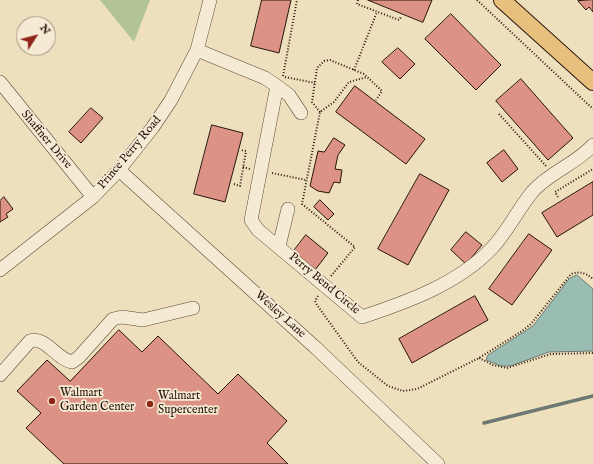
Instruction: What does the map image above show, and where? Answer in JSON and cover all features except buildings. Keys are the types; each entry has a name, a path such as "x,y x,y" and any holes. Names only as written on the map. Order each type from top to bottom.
{"main road":[{"path":"502,0 593,82"}],"street":[{"name":"Prince Perry Road","path":"0,270 93,196 119,170 154,127 172,100 197,50 210,0"},
{"path":"197,50 265,78 280,81 301,113"},
{"name":"Perry Bend Circle","path":"280,81 251,220 258,230 279,246 362,317 407,302 469,269 492,248 534,191 554,174 583,156 593,145"},
{"name":"Shaffner Drive","path":"0,82 93,196"},
{"name":"Wesley Lane","path":"119,170 316,348 438,464"},
{"path":"279,246 288,209"},
{"path":"0,375 30,341 35,340 41,342 64,360 72,362 79,357 114,319 122,317 142,320 193,308"}],"path":[{"path":"280,81 296,0"},
{"path":"358,0 357,4 399,20 400,17"},
{"path":"477,0 593,109"},
{"path":"354,70 378,12"},
{"path":"320,112 312,102 317,68 324,61 330,60 367,77 382,91 376,100"},
{"path":"367,77 349,82 334,102 320,112 302,204 355,247 325,285 315,301 358,362 377,378 395,390 403,391 417,389 479,358 532,324 571,274 583,272 593,279"},
{"path":"499,114 554,174 562,187"},
{"path":"234,184 240,186 244,167 246,151 241,150"},
{"path":"244,167 306,180"},
{"path":"558,197 555,192 593,169"},
{"path":"479,358 494,365 507,368 551,354 593,354"}],"green space":[{"path":"100,0 150,0 134,42"}],"water":[{"path":"577,275 593,289 593,351 549,352 510,366 501,366 486,360 488,355 533,326 569,279"}],"waterway":[{"path":"484,423 593,396"}],"place":[{"name":"Walmart Garden Center","path":"52,401"},
{"name":"Walmart Supercenter","path":"150,404"}]}
